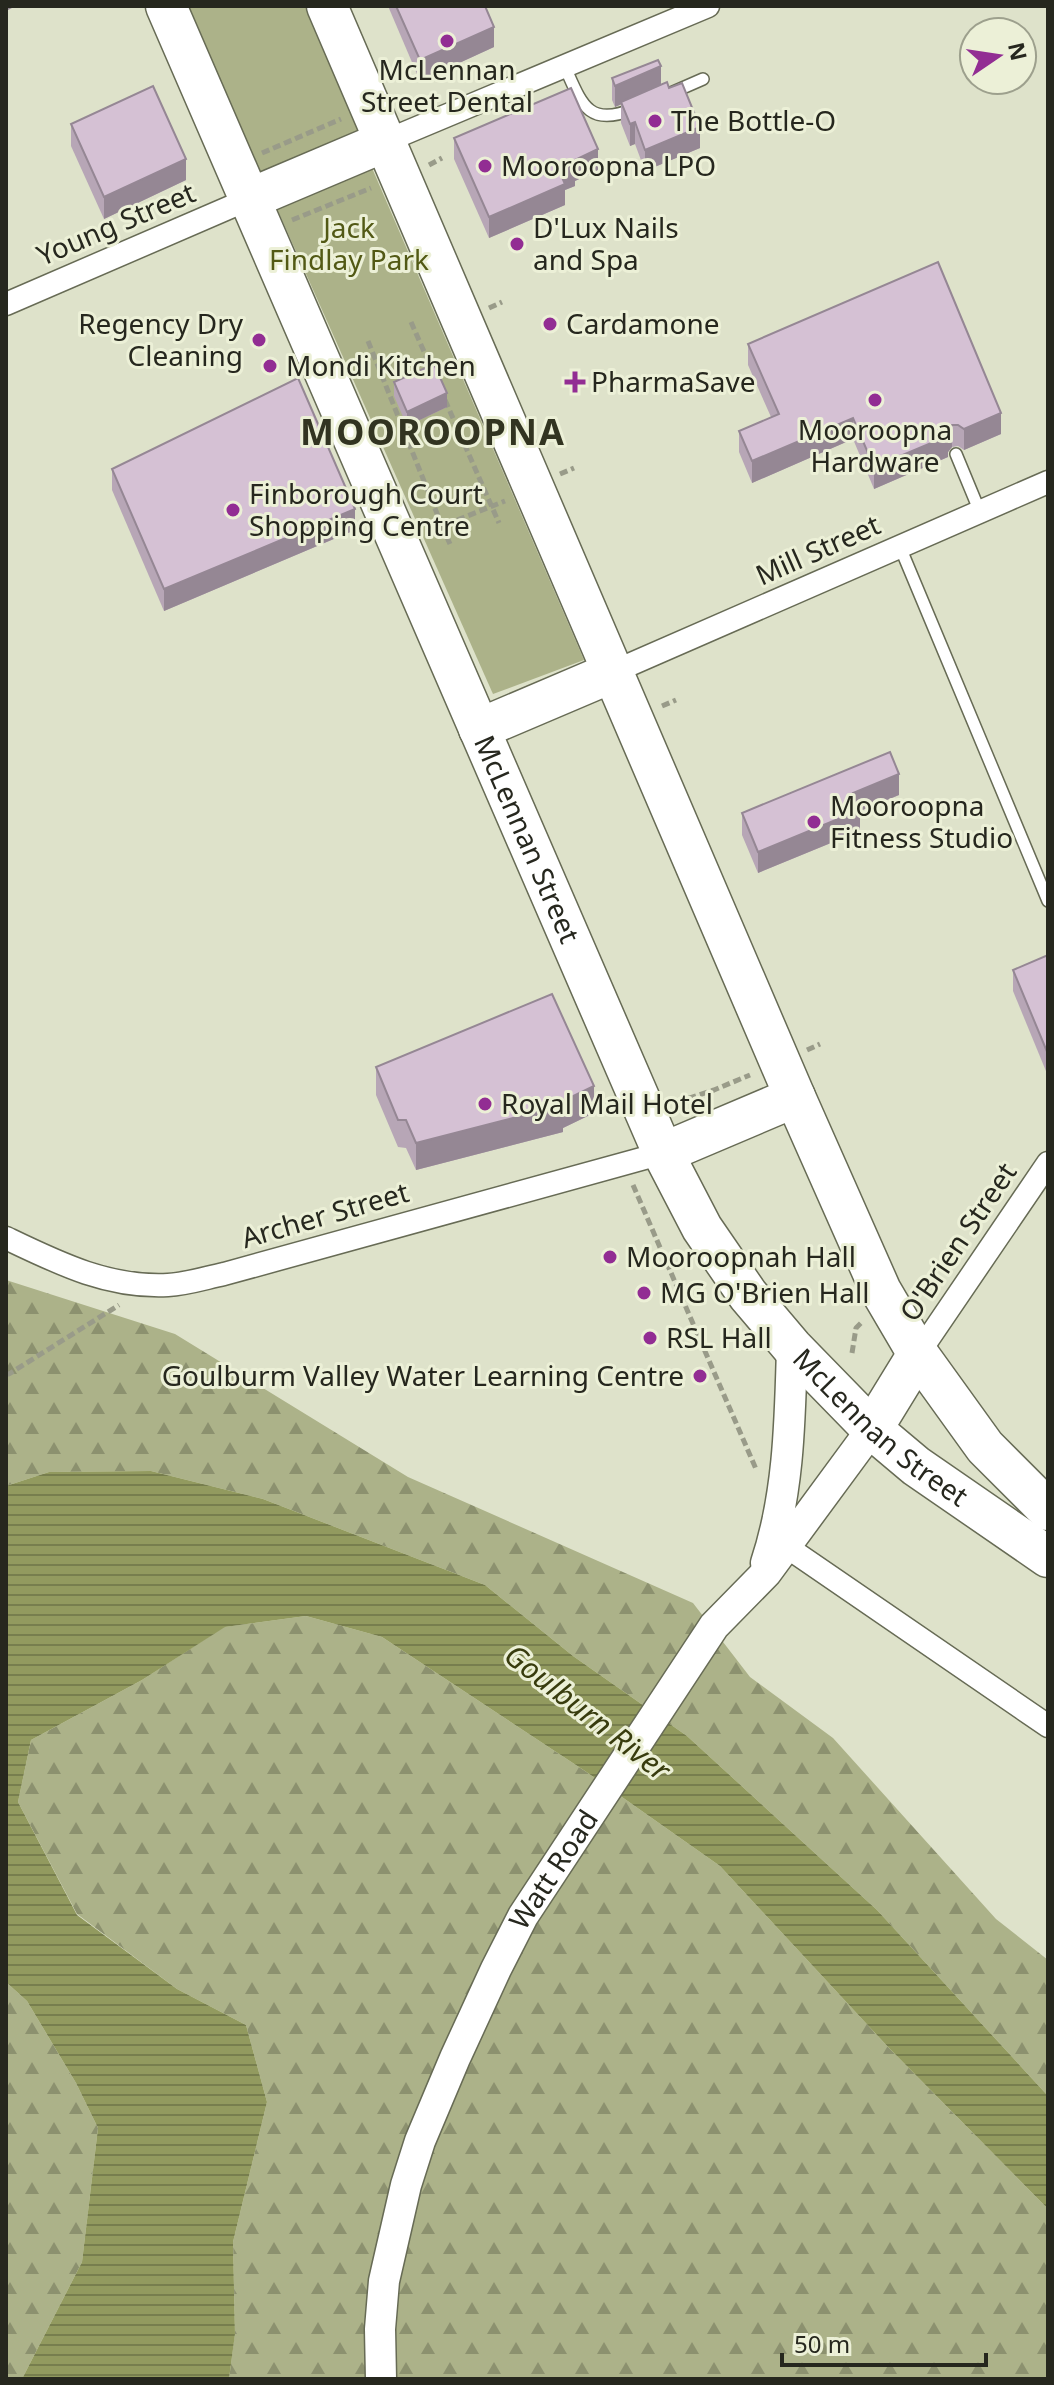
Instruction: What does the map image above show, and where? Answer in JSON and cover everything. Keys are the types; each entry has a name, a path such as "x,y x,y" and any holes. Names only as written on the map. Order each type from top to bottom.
{"highway":[{"name":"McLennan Street","path":"166,6 644,1111 702,1228 748,1295 792,1347 872,1429 927,1474 1048,1557"},
{"name":"McLennan Street","path":"327,6 787,1080 881,1291 918,1354 985,1447 1048,1510"},
{"path":"249,199 393,159"},
{"path":"479,729 613,672"},
{"path":"663,1153 787,1080"},
{"path":"872,1429 918,1354"}],"street":[{"path":"393,159 675,12 708,6"},
{"name":"Young Street","path":"6,304 249,199"},
{"name":"Mill Street","path":"613,672 1048,482"},
{"name":"Archer Street","path":"6,1238 91,1275 119,1282 169,1285 224,1274 663,1153"},
{"name":"O'Brien Street","path":"918,1354 1048,1163"},
{"path":"757,1583 775,1535 782,1498 792,1347"},
{"name":"Watt Road","path":"381,2379 380,2329 384,2281 406,2185 420,2141 455,2058 523,1916 710,1631 787,1547 872,1429"},
{"path":"787,1547 1048,1726"}],"lane":[{"path":"565,67 585,107 594,114 607,118 641,106"},
{"path":"664,96 703,79"},
{"path":"956,454 980,512"},
{"path":"900,547 1048,901"}],"path":[{"path":"249,199 371,105"},
{"path":"249,199 393,159 442,158"},
{"path":"411,322 434,374 423,379"},
{"path":"368,341 450,544"},
{"path":"440,387 499,523"},
{"path":"389,394 400,389"},
{"path":"442,526 492,506"},
{"path":"644,1111 714,1090 787,1080 820,1044"},
{"path":"624,1163 759,1476"},
{"path":"6,1374 124,1303 145,1285"},
{"path":"852,1353 856,1328 865,1320"}],"green space":[{"name":"Jack Findlay Park","path":"187,6 307,6 363,135 258,176"},
{"name":"Jack Findlay Park","path":"372,168 584,660 493,694 274,202"},
{"path":"6,1280 175,1334 408,1477 693,1603 750,1677 833,1738 996,1919 1048,1960 1048,2096 877,1910 687,1736 573,1656 485,1585 263,1499 151,1471 49,1472 6,1486"},
{"path":"306,1616 382,1637 585,1771 720,1866 889,2048 1048,2209 1048,2379 229,2379 235,2333 233,2242 267,2102 246,2025 177,1989 77,1914 18,1802 31,1740 142,1680 224,1627"},
{"path":"6,1982 27,2001 76,2083 98,2128 82,2262 23,2377 6,2379"}],"water":[{"name":"Goulburn River","path":"151,1471 263,1499 485,1585 573,1656 687,1736 877,1910 1048,2096 1048,2209 889,2048 720,1866 585,1771 382,1637 306,1616 225,1627 142,1680 31,1740 18,1802 77,1915 177,1989 246,2025 267,2102 233,2242 235,2334 229,2379 20,2379 82,2262 98,2128 76,2083 27,2001 6,1982 6,1486 49,1472"}],"building":[{"path":"396,6 485,6 494,27 420,60"},
{"path":"658,60 661,66 615,86 612,78"},
{"path":"667,82 669,88 682,83 700,127 645,150 635,122 630,124 621,102"},
{"path":"153,86 186,159 104,197 71,124"},
{"path":"571,88 598,149 559,171 565,184 489,217 454,138"},
{"name":"Mooroopna Hardware","path":"938,262 1001,413 964,429 952,425 948,436 874,467 853,418 752,461 739,431 779,414 748,344"},
{"path":"434,364 447,393 407,412 394,382"},
{"name":"Finborough Court Shopping Centre","path":"298,378 355,509 164,589 112,469"},
{"path":"890,752 899,774 853,793 860,810 758,852 742,813"},
{"path":"1048,955 1048,1054 1013,970"},
{"name":"Royal Mail Hotel","path":"552,994 594,1086 561,1102 563,1105 416,1143 406,1120 398,1120 376,1067"}],"place":[{"name":"McLennan Street Dental","path":"447,41"},
{"name":"The Bottle-O","path":"655,121"},
{"name":"Mooroopna LPO","path":"485,166"},
{"name":"D'Lux Nails and Spa","path":"517,244"},
{"name":"Cardamone","path":"550,324"},
{"name":"Regency Dry Cleaning","path":"259,340"},
{"name":"Mondi Kitchen","path":"270,366"},
{"name":"PharmaSave","path":"575,382"},
{"name":"Mooroopna Hardware","path":"875,400"},
{"name":"Finborough Court Shopping Centre","path":"233,510"},
{"name":"Mooroopna Fitness Studio","path":"814,822"},
{"name":"Royal Mail Hotel","path":"485,1104"},
{"name":"Mooroopnah Hall","path":"610,1257"},
{"name":"MG O'Brien Hall","path":"644,1293"},
{"name":"RSL Hall","path":"650,1338"},
{"name":"Goulburm Valley Water Learning Centre","path":"700,1376"}],"district":[{"name":"MOOROOPNA","path":"433,432"}]}
